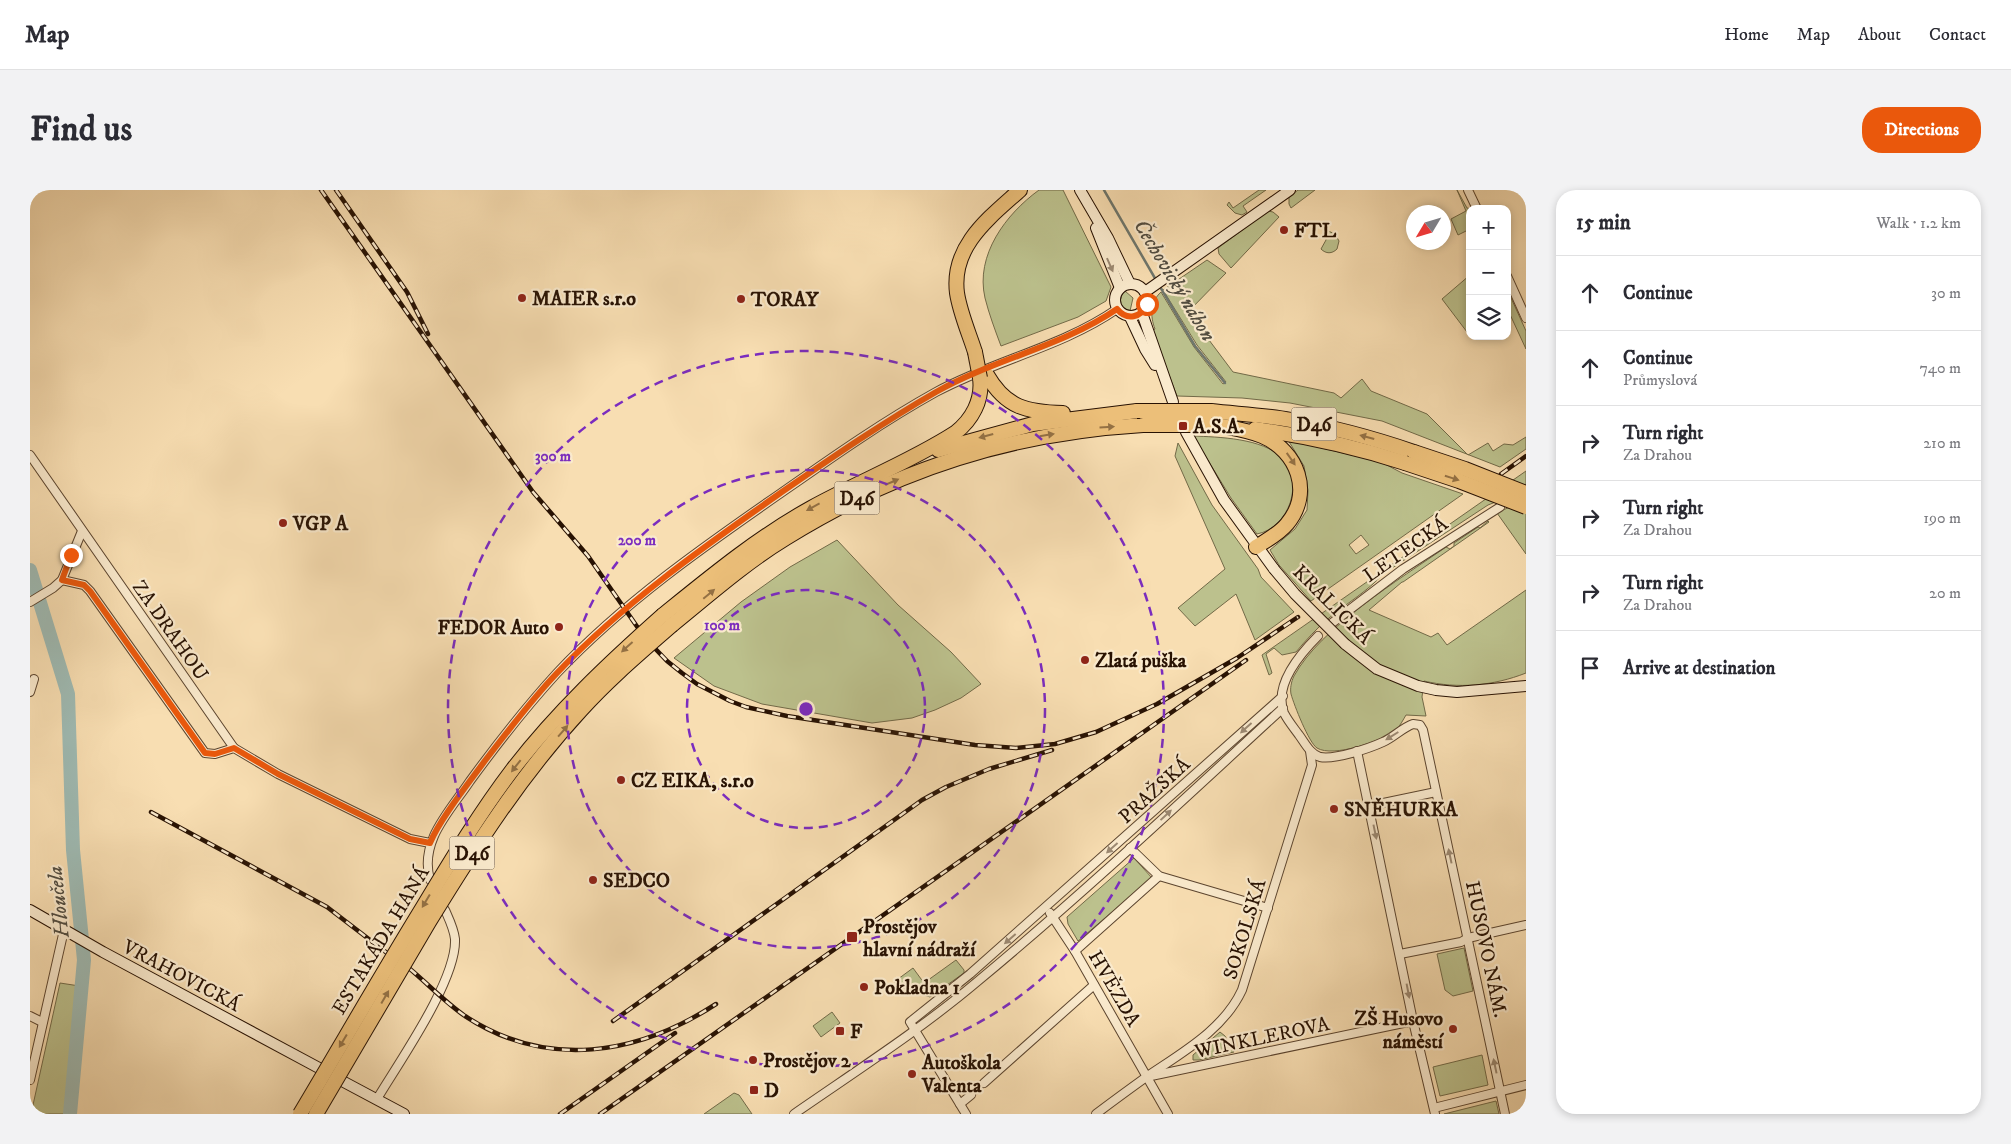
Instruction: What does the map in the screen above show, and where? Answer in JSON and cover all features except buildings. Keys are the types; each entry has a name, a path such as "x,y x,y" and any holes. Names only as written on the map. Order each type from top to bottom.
{"highway":[{"path":"1020,190 976,231 961,258 957,291 983,377 1002,396 1026,410 1101,414"},
{"path":"888,469 950,437 965,425 974,413 979,400 983,377"},
{"name":"D46","path":"668,620 719,569 775,529 841,492 888,469 946,447 1033,424 1137,411 1210,411 1290,420 1376,439 1465,469 1526,493"},
{"path":"1217,425 1252,433 1270,440 1290,456 1299,476 1299,498 1290,520 1281,531 1256,547"},
{"name":"D46","path":"668,620 784,539 846,503 892,482 951,460 1036,437 1103,427 1217,425 1288,433 1371,452 1459,481 1526,508"},
{"name":"ESTAKÁDA HANÁ","path":"300,1114 454,856 494,795 540,737 607,665 668,620"},
{"name":"ESTAKÁDA HANÁ","path":"316,1114 461,869 506,802 551,744 581,710 668,620"}],"main road":[{"path":"1080,190 1108,238 1125,286"},
{"path":"1147,291 1290,190"},
{"path":"1138,285 1147,291 1147,304 1142,313 1130,317 1117,309 1115,298 1125,286 1138,285"},
{"path":"1142,313 1163,379 1173,402"},
{"path":"1130,317 1145,349 1163,379"},
{"name":"KRALICKÁ","path":"1186,432 1224,500 1256,547 1307,607 1345,644 1377,669 1397,679 1436,690 1457,692 1526,686"},
{"path":"1492,688 1526,680"},
{"name":"VRAHOVICKÁ","path":"30,910 97,949 319,1068"},
{"path":"344,1082 404,1114"}],"street":[{"path":"1468,190 1475,205"},
{"path":"1511,285 1526,318"},
{"path":"430,880 428,864 430,843 436,830 478,770 558,672 646,591 802,478 937,391 1086,329 1117,309"},
{"name":"ZA DRAHOU","path":"30,455 234,748 278,774 410,839 430,843"},
{"name":"LETECKÁ","path":"1332,623 1409,565 1500,507"},
{"path":"30,602 62,580 82,531"},
{"path":"62,580 84,585 205,753 215,754 234,748"},
{"path":"1318,636 1302,652 1286,680 1283,708 1286,716 1310,752 1323,757 1357,751 1435,1111 1526,1086"},
{"path":"30,692 34,678"},
{"name":"PRAŽSKÁ","path":"915,1030 910,1022 970,974 1283,696"},
{"name":"PRAŽSKÁ","path":"1029,937 1130,848 1283,708"},
{"name":"HUSOVO NÁM.","path":"1357,751 1384,741 1413,724 1420,725 1423,730 1505,1114"},
{"name":"SOKOLSKÁ","path":"1096,1114 1185,1051 1223,1019 1233,1007 1242,990 1312,765 1310,752"},
{"path":"1369,806 1436,792"},
{"path":"1130,848 1159,876 1268,908"},
{"path":"1075,951 1159,876"},
{"path":"794,1114 915,1030 978,982 1029,937 1042,919 1046,907"},
{"name":"HVĚZDA","path":"1046,907 1075,951 1168,1114"},
{"path":"377,1099 425,1019 449,970 455,938 453,927 445,910"},
{"path":"1400,954 1461,942 1468,938 1526,925"},
{"path":"30,1080 64,930"},
{"path":"970,974 978,982"},
{"path":"984,1083 1094,984"},
{"path":"30,1016 42,1022"},
{"name":"WINKLEROVA","path":"1146,1077 1414,1020"},
{"path":"915,1030 966,1114"},
{"path":"960,1104 971,1094"}],"green space":[{"path":"1039,190 1063,190 1111,287 1106,301 1078,317 1001,346 985,298 983,282 985,266 989,251 1005,223 1015,211"},
{"path":"1259,190 1266,190 1243,206 1247,212 1242,215 1235,213 1227,205 1229,202 1233,208"},
{"path":"1298,190 1315,190 1291,208 1289,197"},
{"path":"1457,190 1466,206 1466,211"},
{"path":"1268,211 1273,212 1279,217 1231,268 1219,254 1218,248"},
{"path":"1466,211 1466,231 1458,235 1451,219"},
{"path":"1326,230 1335,234 1339,241 1337,249 1331,253 1321,249 1326,240"},
{"path":"1207,260 1226,273 1188,312 1233,372 1334,393 1341,398 1362,379 1371,391 1427,414 1467,454 1382,421 1290,403 1242,398 1177,396 1152,331 1155,329 1152,309 1157,296 1161,292 1194,347 1223,384 1226,382 1197,345 1163,290"},
{"path":"1466,278 1466,331 1442,299"},
{"path":"1125,291 1133,298 1130,311 1122,306 1120,300"},
{"path":"1511,298 1526,331 1526,349 1511,317"},
{"path":"1193,436 1240,440 1264,446 1282,458 1289,468 1293,491 1285,514 1278,523 1268,530 1257,534 1231,498"},
{"path":"1526,437 1526,449 1500,467 1468,455 1488,443 1493,451 1504,444 1513,445"},
{"path":"1288,440 1381,462 1402,473 1463,494 1311,601 1279,565 1270,550 1295,529 1307,510 1308,491 1304,466","holes":["1361,535 1369,545 1356,554 1349,545"]},
{"path":"1178,443 1212,505 1258,569 1261,577 1294,612 1255,640 1236,594 1195,626 1178,608 1225,569 1175,456"},
{"path":"1526,471 1526,490 1488,505 1383,574 1336,612 1296,652 1282,655 1274,648 1266,654 1272,673 1269,675 1262,655"},
{"path":"1526,499 1526,554 1497,513"},
{"path":"1489,522 1403,582 1402,582 1369,610 1431,637 1438,633 1447,645 1526,590 1526,673 1501,681 1475,685 1450,685 1424,681 1422,697 1426,716 1406,715 1396,730 1380,739 1357,747 1334,751 1324,751 1317,748 1306,732 1291,692 1291,683 1294,676 1306,658 1322,640 1362,605 1446,547 1450,549 1454,546 1454,543 1478,527 1480,528"},
{"path":"837,540 898,605 951,652 981,684 961,698 935,710 912,718 872,723 762,704 714,686 674,658 741,602 790,567"},
{"path":"1134,858 1152,878 1078,941 1068,924 1067,917"},
{"path":"1464,948 1473,991 1453,996 1445,990 1437,954"},
{"path":"956,960 964,970 964,973 930,997 899,987 894,982 913,968 924,983"},
{"path":"60,983 86,987 75,1114 31,1114"},
{"path":"832,1012 840,1023 821,1037 813,1026"},
{"path":"1220,1032 1225,1036 1234,1052 1193,1060 1193,1055"},
{"path":"1482,1055 1488,1085 1440,1096 1433,1067"},
{"path":"734,1093 739,1095 752,1114 704,1114"},
{"path":"1496,1101 1499,1114 1444,1114"}],"waterway":[{"name":"Čechovický náhon","path":"1104,190 1156,280"},
{"name":"Čechovický náhon","path":"1159,285 1195,346 1225,383"},
{"name":"Hloučela","path":"30,570 68,694 73,850 84,960 70,1114"}],"tunnel":[{"path":"971,1095 984,1083"}],"railway":[{"path":"321,190 533,492 588,556 645,638 667,661 682,673 697,684 730,701 746,707 787,716 975,745 1016,748 1055,744 1096,732 1157,704 1237,658 1298,617"},
{"path":"336,190 407,292 428,334"},
{"path":"1501,474 1526,456"},
{"path":"600,1114 1246,660"},
{"path":"613,1021 922,800 946,787 989,769 1052,750"},
{"path":"151,812 327,907 387,953"},
{"path":"410,969 458,1011 496,1033 528,1044 560,1049 592,1049 624,1044 655,1035 686,1021 716,1004"},
{"path":"560,1114 675,1033"}],"place":[{"name":"FTL","path":"1284,230"},
{"name":"MAIER s.r.o","path":"522,298"},
{"name":"TORAY","path":"741,299"},
{"name":"A.S.A.","path":"1183,426"},
{"name":"VGP A","path":"283,523"},
{"name":"FEDOR Auto","path":"559,627"},
{"name":"Zlatá puška","path":"1085,660"},
{"name":"CZ EIKA, s.r.o","path":"621,780"},
{"name":"SNĚHURKA","path":"1334,809"},
{"name":"SEDCO","path":"593,880"},
{"name":"Prostějov hlavní nádraží","path":"852,937"},
{"name":"Pokladna 1","path":"864,987"},
{"name":"ZŠ Husovo náměstí","path":"1453,1029"},
{"name":"F","path":"840,1031"},
{"name":"Prostějov 2","path":"753,1060"},
{"name":"Autoškola Valenta","path":"912,1074"},
{"name":"D","path":"754,1090"}],"route":[{"path":"71,555 62,580 84,585 90,591 205,753 215,754 234,748 278,774 410,839 430,843 436,830 478,770 506,733 558,672 646,591 802,478 937,391 1086,329 1117,309 1125,316 1138,316 1147,304"}]}
